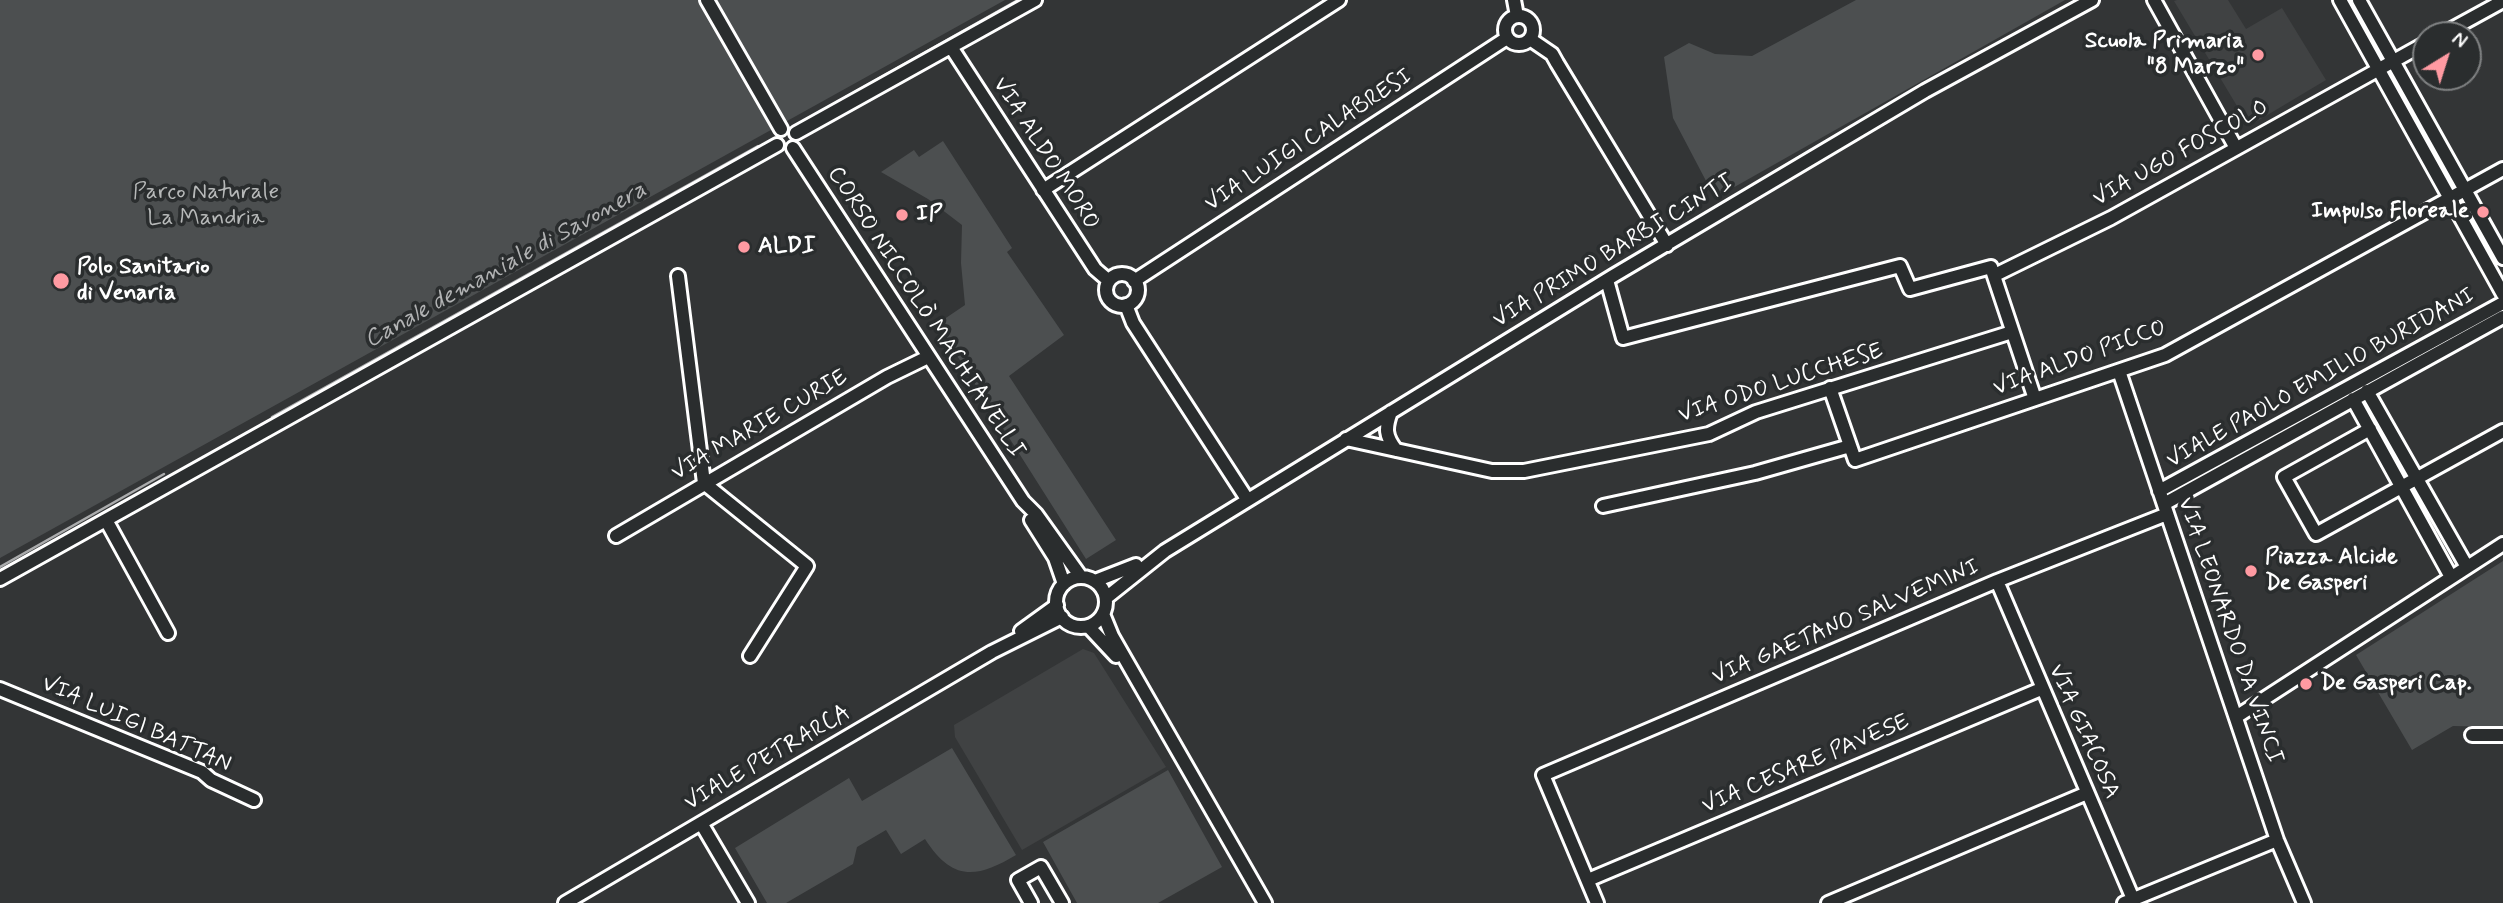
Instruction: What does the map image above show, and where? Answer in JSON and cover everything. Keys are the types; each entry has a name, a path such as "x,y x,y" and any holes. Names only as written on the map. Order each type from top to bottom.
{"street":[{"path":"707,0 781,129"},
{"path":"796,133 1035,0"},
{"path":"1043,190 1339,0"},
{"path":"1514,0 1517,16"},
{"name":"VIA PRIMO BARBI CINTI","path":"1106,598 1165,551 1607,280 1925,91 2092,0"},
{"path":"2154,0 2236,148"},
{"path":"2340,0 2386,65 2465,190 2503,258"},
{"path":"2359,0 2386,65 2450,198 2503,294"},
{"path":"2467,21 2503,1"},
{"path":"1517,16 1526,18 1532,25 1530,39 1518,45 1507,38 1505,24 1517,16"},
{"name":"VIA LUIGI CALABRESI","path":"1135,281 1507,38"},
{"path":"1530,39 1552,54 1667,245"},
{"name":"VIA ALDO MORO","path":"950,47 1095,268 1109,281"},
{"name":"VIA UGO FOSCOLO","path":"1607,280 1623,338 1900,267 1910,289 1993,271 2111,218 2412,51"},
{"path":"788,127 796,133 797,143 793,148 783,149 778,145 776,134 781,129 788,127"},
{"path":"0,579 201,470 778,145"},
{"name":"CORSO NICCOLÒ MACHIAVELLI","path":"793,148 1023,500 1081,577"},
{"name":"VIA ALDO PICCO","path":"1850,446 1855,460 2165,355 2503,169"},
{"path":"1993,271 2035,399"},
{"path":"1122,274 1135,281 1137,295 1126,305 1116,305 1109,299 1106,290 1109,281 1122,274"},
{"path":"678,275 704,482 807,566 750,656"},
{"name":"VIALE PAOLO EMILIO BURIDANI","path":"2163,503 2503,303"},
{"path":"1126,305 1133,323 1179,397 1247,499"},
{"name":"VIALE PAOLO EMILIO BURIDANI","path":"2163,503 2503,317"},
{"name":"VIA ODO LUCCHESE","path":"1396,450 1492,471 1524,471 1709,434 1756,412 2012,332"},
{"name":"VIA MARIE CURIE","path":"616,536 887,377 928,357"},
{"name":"VIA LEONARDO DA VINCI","path":"2119,371 2277,840 2305,903"},
{"path":"1603,506 1755,473 1850,446 1830,388"},
{"path":"2367,391 2467,567"},
{"path":"2353,399 2451,577"},
{"path":"1391,412 1386,428 1387,439 1396,450"},
{"path":"133,505 177,474 277,426"},
{"path":"2370,429 2284,477 2316,534 2503,430"},
{"path":"1346,439 1396,450"},
{"name":"CORSO NICCOLÒ MACHIAVELLI","path":"1023,500 1030,519 1055,558 1064,584"},
{"name":"VIA GAETANO SALVEMINI","path":"1588,880 1543,775 1997,581 2163,503"},
{"path":"106,520 168,633"},
{"path":"2236,717 2503,544"},
{"name":"VIA PRIMO BARBI CINTI","path":"1095,581 1165,551"},
{"path":"1103,614 1088,625 1074,625 1059,611 1058,592 1064,584 1081,577 1095,581 1106,598 1103,614 1112,636 1154,705 1265,903"},
{"name":"VIA GIACOSA","path":"1997,581 2087,793 2128,901"},
{"name":"VIALE PETRARCA","path":"565,903 1059,611"},
{"path":"1088,625 1104,639 1154,705"},
{"name":"VIA LUIGI BATTAN","path":"0,689 202,772 211,780 254,800"},
{"name":"VIA CESARE PAVESE","path":"1588,880 2041,689"},
{"path":"2472,735 2503,735"},
{"path":"1828,903 2087,793"},
{"path":"701,823 748,903"},
{"path":"2128,901 2277,840"},
{"path":"1031,903 1018,880 1041,867 1062,903"},
{"path":"1588,880 1597,903"}],"shaded area":[{"name":"Scuola Primaria \"8 Marzo\"","path":"2228,0 2246,29 2282,8 2326,80 2249,126 2174,1"},
{"path":"1083,649 1094,653 1166,767 1022,850 955,737 954,725"}],"green space":[{"name":"Parco Naturale La Mandria","path":"0,0 1005,0 0,558"},
{"path":"1856,0 2065,0 1715,198 1673,118 1664,57 1689,43 1715,54 1752,56"},
{"path":"943,141 1012,248 1007,252 1064,335 1009,376 1116,540 1086,559 937,324 965,305 961,263 962,225 928,199 881,172 914,150 919,157"},
{"path":"2503,561 2503,727 2453,726 2412,750 2356,655"},
{"path":"952,748 1016,855 989,869 966,872 945,863 925,839 901,854 886,830 857,847 853,864 786,903 767,903 735,848 849,778 862,801"},
{"path":"1168,770 1222,867 1158,903 1077,903 1043,842"}],"waterway":[{"name":"Canale demaniale di Savonera","path":"805,120 1018,0"},
{"name":"Canale demaniale di Savonera","path":"272,417 758,146"},
{"name":"Canale demaniale di Savonera","path":"0,567 164,474"}],"place":[{"name":"Scuola Primaria \"8 Marzo\"","path":"2258,55"},
{"name":"Impulso Floreale","path":"2483,212"},
{"name":"IP","path":"902,215"},
{"name":"ALDI","path":"744,247"},
{"name":"Polo Sanitario di Venaria","path":"61,281"},
{"name":"Piazza Alcide De Gasperi","path":"2251,571"},
{"name":"De Gasperi Cap.","path":"2306,684"}]}
